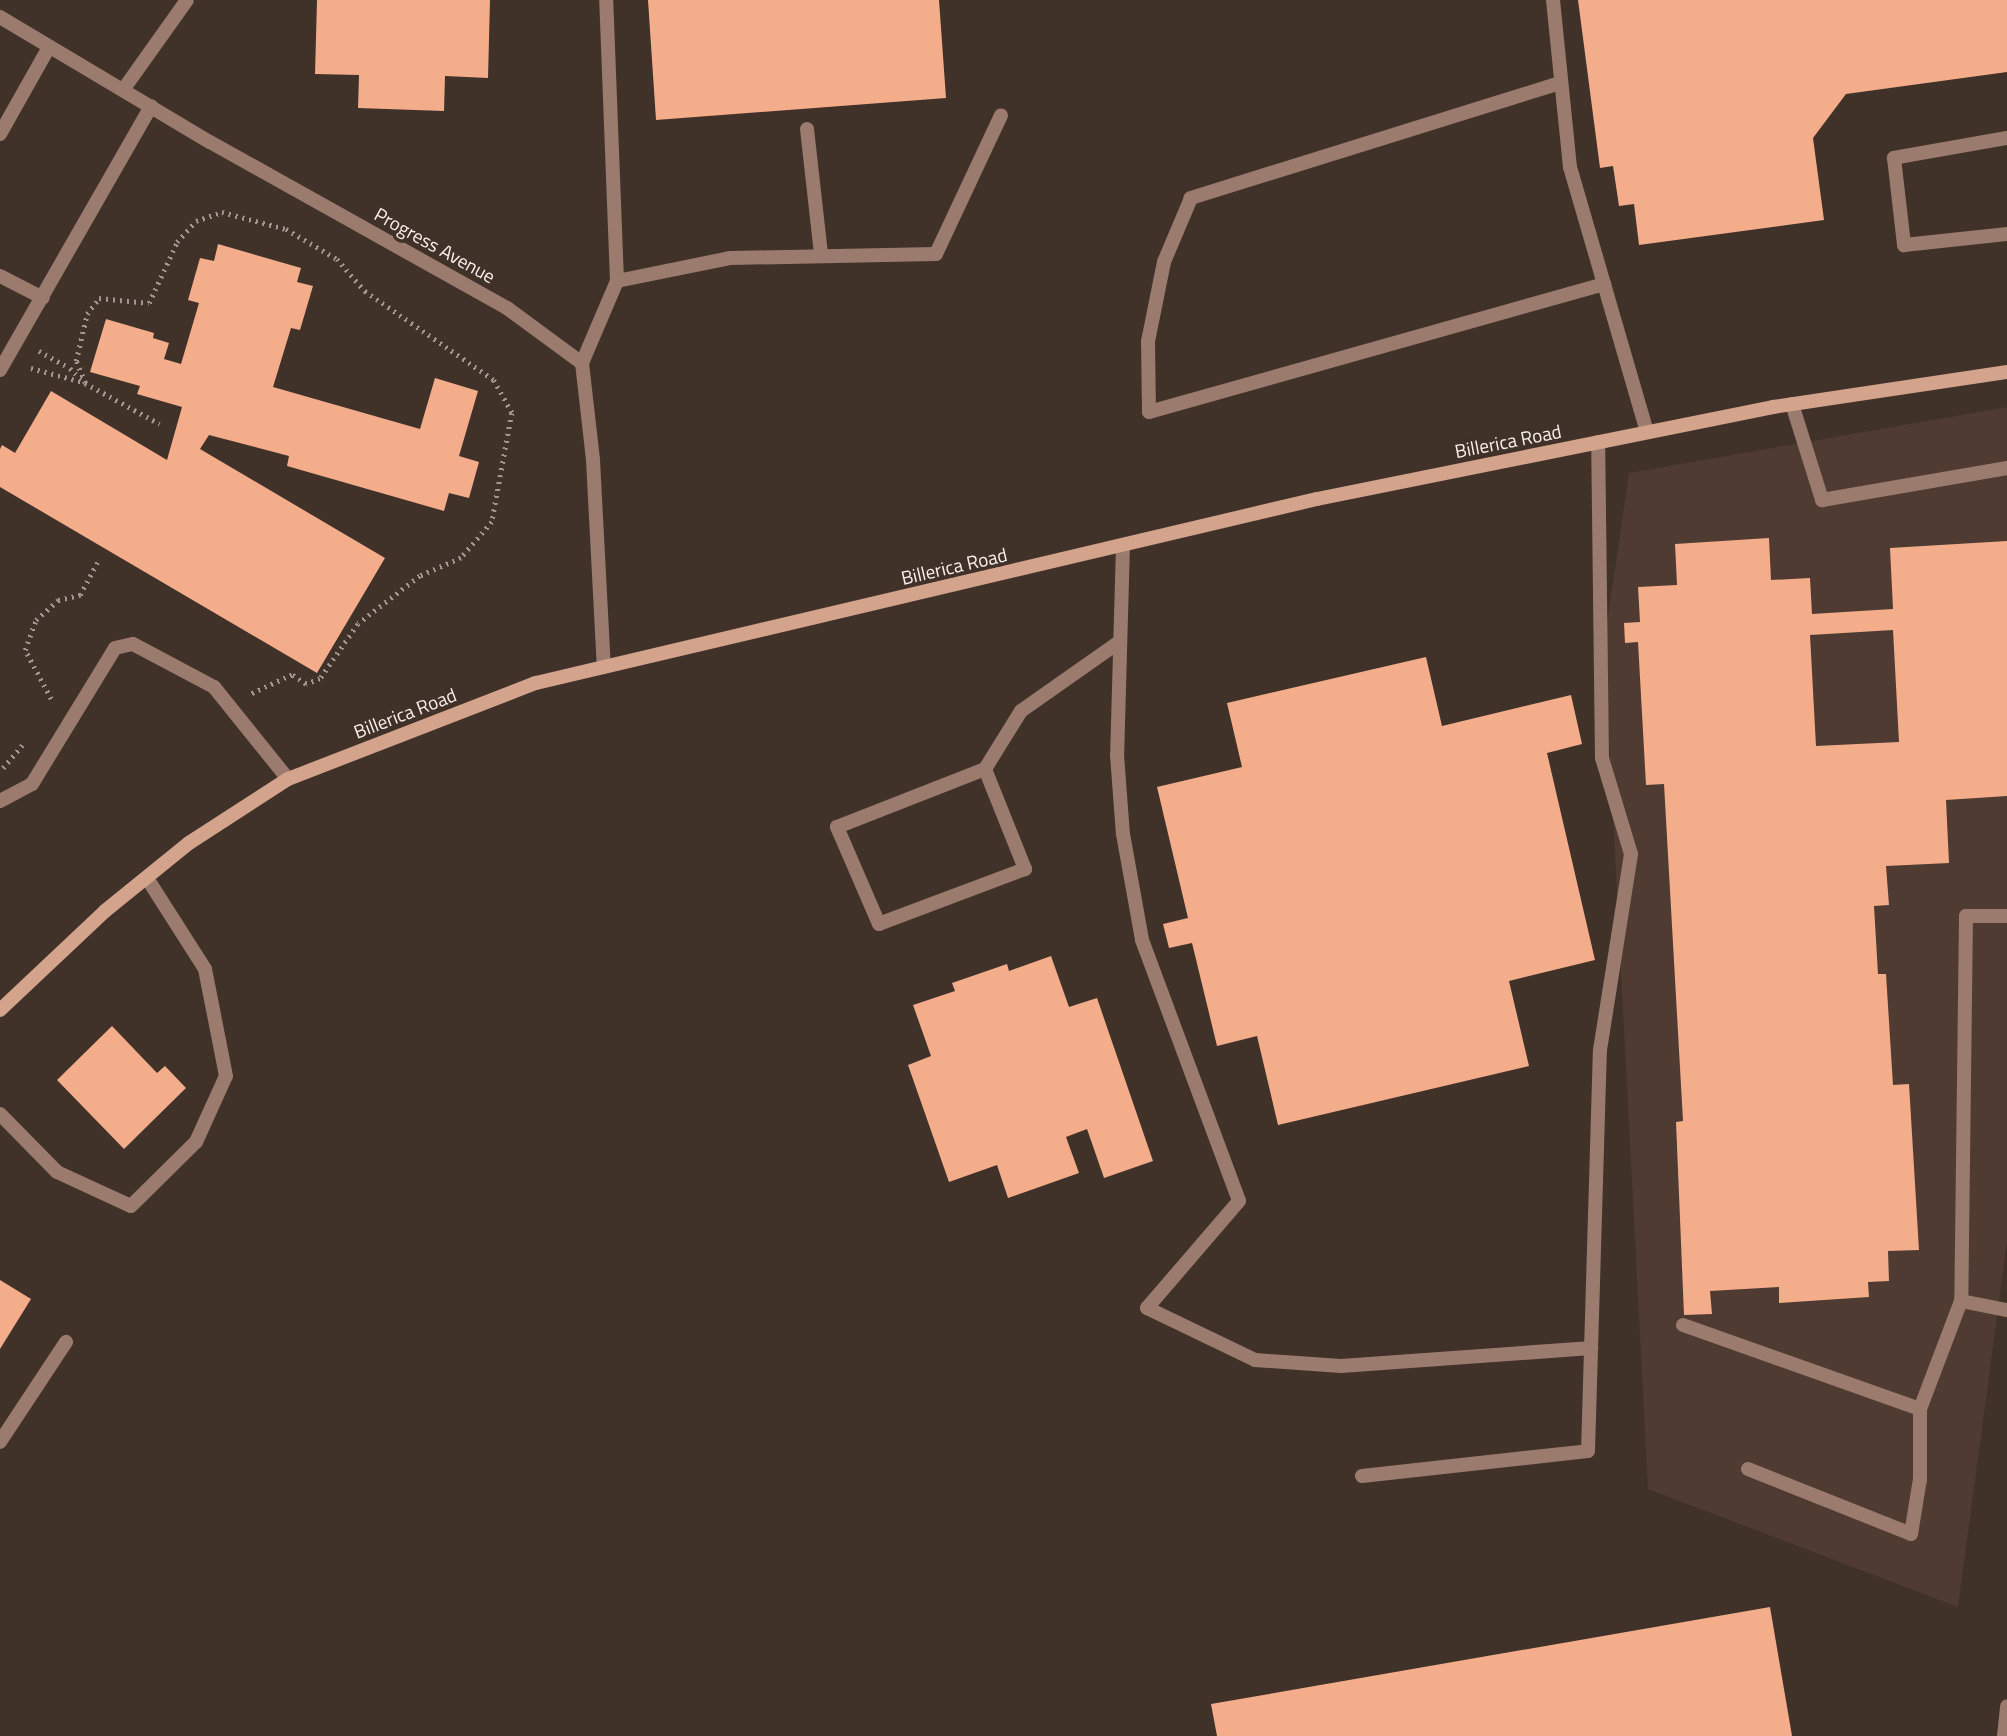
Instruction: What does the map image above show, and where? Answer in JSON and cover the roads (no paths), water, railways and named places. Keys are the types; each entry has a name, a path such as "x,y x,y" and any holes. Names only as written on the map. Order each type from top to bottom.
{"main road":[{"name":"Billerica Road","path":"0,1010 189,843 288,779 536,682 1317,499 1793,404 2007,372"}],"street":[{"path":"122,90 187,0"},
{"path":"604,667 593,460 582,363 617,281 606,0"},
{"path":"1553,0 1570,167 1647,432"},
{"name":"Progress Avenue","path":"0,17 122,90 507,308 582,363"},
{"path":"0,134 49,47"},
{"path":"1560,82 1191,198 1164,262 1148,341 1149,412 1604,284"},
{"path":"3,365 151,106"},
{"path":"617,281 730,258 821,254 936,254 1001,115"},
{"path":"807,129 821,254"},
{"path":"2007,138 1894,158 1904,245 2007,234"},
{"path":"0,276 43,298"},
{"path":"1793,404 1822,500 2007,468"},
{"path":"1362,1476 1588,1451 1600,1050 1631,854 1602,758 1598,442"},
{"path":"1123,545 1119,642 1121,808 1142,940 1239,1201 1147,1308 1255,1360 1341,1366 1591,1348"},
{"path":"985,769 1025,869 879,924 837,827 985,769 1021,710 1119,642"},
{"path":"0,801 32,784 116,648 133,644 214,687 288,779"},
{"path":"0,1114 57,1172 131,1206 196,1142 226,1076 205,969 147,878"},
{"path":"1748,1469 1912,1534 1920,1479 1920,1409 1961,1301 1965,916 2007,916"},
{"path":"1961,1301 2007,1310"},
{"path":"1683,1325 1920,1409"},
{"path":"0,1442 66,1342"},
{"path":"2004,1736 2007,1706"}]}
